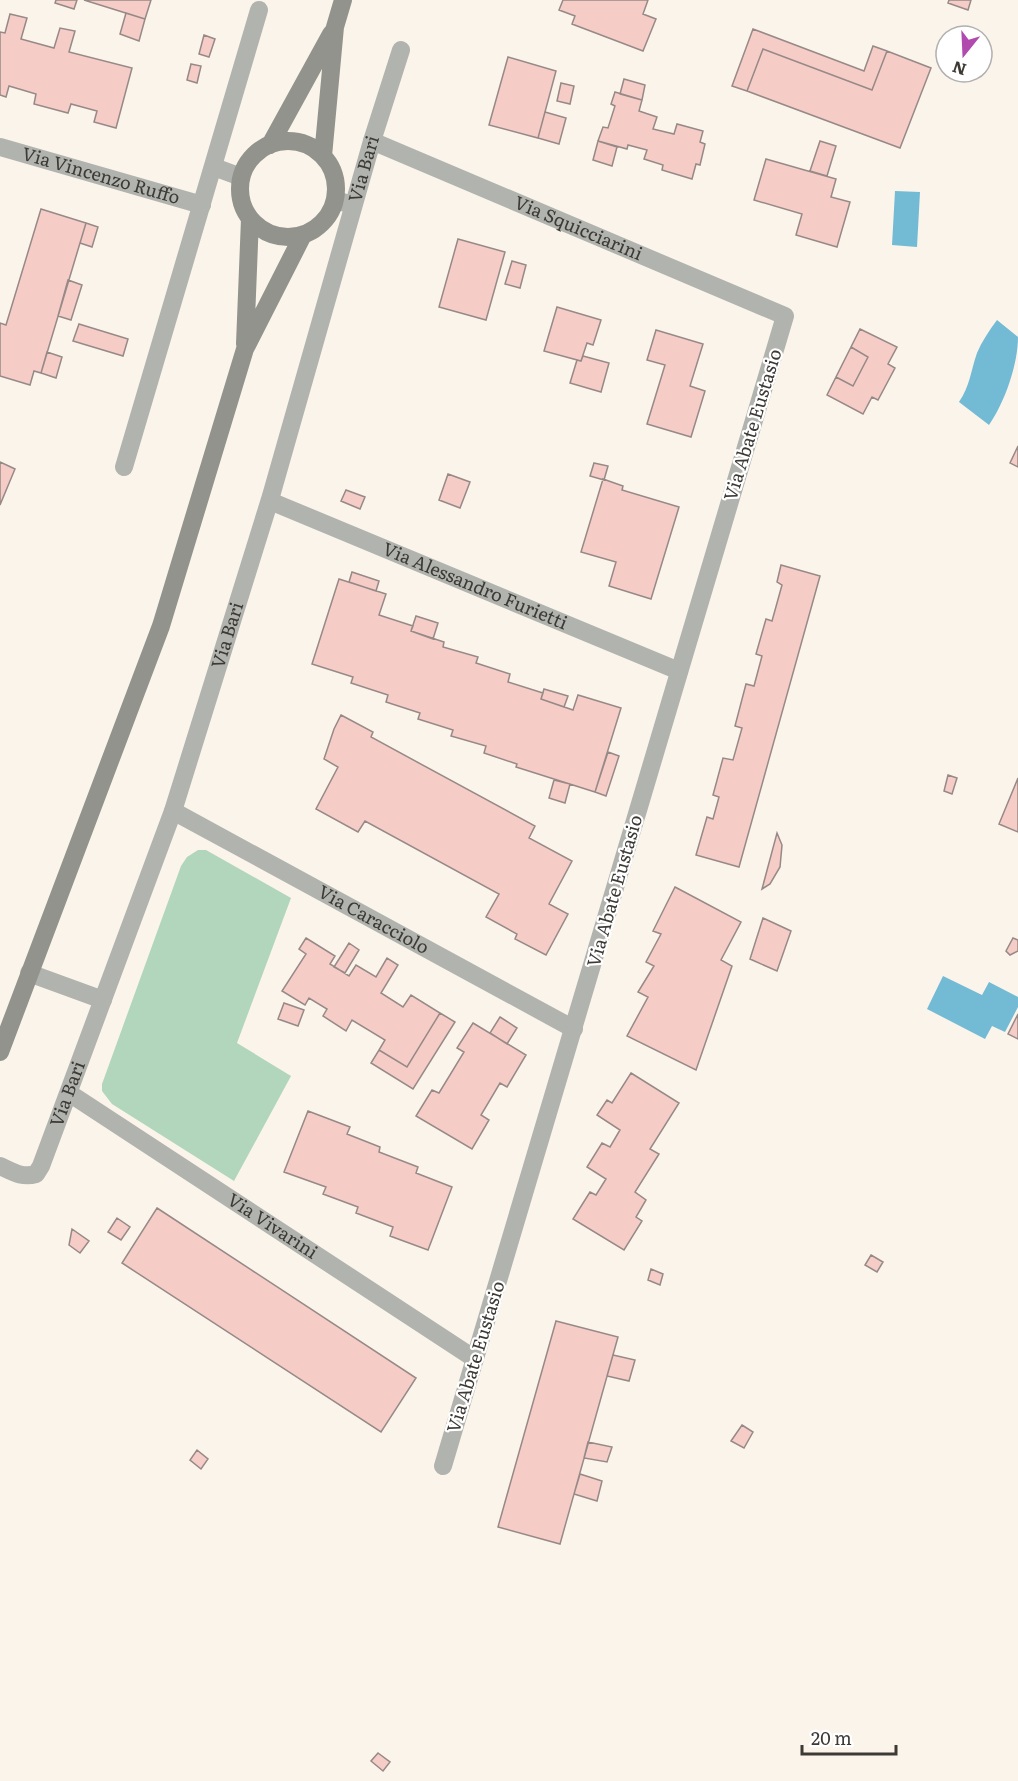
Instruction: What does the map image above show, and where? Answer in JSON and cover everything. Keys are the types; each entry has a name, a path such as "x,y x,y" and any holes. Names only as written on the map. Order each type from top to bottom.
{"main road":[{"path":"270,145 335,27 344,0"},
{"path":"322,156 335,27"},
{"path":"241,177 247,163 257,152 284,141 298,142 311,147 322,156"},
{"name":"Via Bari","path":"0,1052 161,626 244,349 303,235 318,227 328,215 334,200 336,185 332,170 322,156"},
{"name":"Via Bari","path":"241,177 239,192 243,207 250,219 244,349"},
{"path":"250,219 261,229 274,236 303,235"}],"street":[{"path":"124,467 259,10"},
{"name":"Via Bari","path":"0,1166 19,1175 28,1176 36,1174 41,1166 173,811 270,501 353,206 401,50"},
{"name":"Via Squicciarini","path":"372,141 785,316"},
{"name":"Via Vincenzo Ruffo","path":"0,147 202,205"},
{"path":"214,167 241,177"},
{"path":"334,200 353,206"},
{"name":"Via Abate Eustasio","path":"443,1466 785,316"},
{"name":"Via Alessandro Furietti","path":"270,501 679,671"},
{"name":"Via Caracciolo","path":"173,811 574,1029"},
{"path":"29,973 103,1000"},
{"name":"Via Vivarini","path":"69,1093 475,1359"}],"green space":[{"path":"198,850 206,850 291,898 237,1043 291,1076 234,1181 112,1104 102,1091 102,1084 181,866 187,857"}],"water":[{"path":"895,191 920,192 917,247 892,245"},
{"path":"997,320 1018,337 1016,359 1009,382 989,425 959,402 968,384 979,349"},
{"path":"943,976 982,995 989,982 1018,997 1018,1007 1005,1032 992,1026 985,1039 927,1009"}],"building":[{"path":"56,0 77,0 74,9 55,3"},
{"path":"84,0 151,0 145,19"},
{"path":"563,0 648,0 643,14 656,19 643,51 572,24 575,16 559,10"},
{"path":"949,0 971,0 968,10 948,3"},
{"path":"126,13 145,19 139,41 120,34"},
{"path":"10,14 27,18 21,39 54,48 60,28 75,31 69,52 132,68 116,128 94,122 97,111 71,104 68,113 34,104 36,94 9,86 6,97 0,95 0,32 5,33"},
{"path":"753,29 864,71 873,46 887,51 872,90 763,49 747,91 732,86"},
{"path":"204,35 215,39 209,57 199,54"},
{"path":"763,49 872,90 887,51 931,68 900,148 747,91"},
{"path":"508,57 556,71 538,138 489,125"},
{"path":"191,64 201,66 197,83 187,80"},
{"path":"624,79 645,85 642,100 620,94"},
{"path":"561,83 574,86 570,104 557,101"},
{"path":"615,92 642,100 639,111 657,117 653,129 674,134 677,124 703,131 700,142 705,144 700,165 696,164 692,179 662,170 663,165 644,159 647,150 628,145 627,149 598,141 603,127 608,128 615,106 611,104"},
{"path":"545,112 566,118 559,144 538,138"},
{"path":"598,141 617,147 612,166 593,160"},
{"path":"820,141 836,146 827,176 810,171"},
{"path":"766,159 836,179 831,197 850,202 837,247 796,235 802,214 754,200"},
{"path":"41,209 86,223 41,373 34,371 30,385 0,376 0,323 6,325"},
{"path":"86,223 98,227 92,247 80,243"},
{"path":"458,239 505,252 486,320 439,307"},
{"path":"512,261 526,265 520,288 505,284"},
{"path":"68,280 82,285 71,320 58,316"},
{"path":"557,307 601,320 593,345 587,343 581,361 544,351"},
{"path":"79,324 128,339 123,356 73,341"},
{"path":"860,329 897,347 888,364 895,368 878,400 872,397 863,414 827,395 836,377 853,386 868,357 851,347"},
{"path":"656,330 703,344 690,386 705,391 691,437 647,424 665,365 647,360"},
{"path":"851,347 868,357 853,386 836,377"},
{"path":"47,352 62,357 56,378 41,373"},
{"path":"583,356 609,363 601,392 570,383 577,360 581,361"},
{"path":"1018,446 1018,467 1010,463"},
{"path":"0,462 15,469 0,505"},
{"path":"594,463 608,466 604,480 590,476"},
{"path":"448,474 470,482 460,508 439,500"},
{"path":"603,479 623,486 622,490 679,507 651,599 609,586 616,562 581,552"},
{"path":"346,490 365,497 360,509 341,501"},
{"path":"781,565 820,576 739,867 696,855 707,817 713,819 719,797 713,795 723,758 733,760 742,728 735,726 746,684 754,686 762,656 756,654 766,619 772,621 782,585 777,582"},
{"path":"352,572 379,581 376,591 349,582"},
{"path":"339,579 386,594 379,615 413,626 411,631 444,642 443,647 478,657 476,663 510,674 508,682 543,693 541,699 573,710 578,695 621,708 595,792 516,767 517,764 484,753 486,746 451,736 453,730 418,719 420,713 386,702 388,695 351,683 353,677 312,664"},
{"path":"416,616 438,623 433,639 411,631"},
{"path":"544,689 568,696 564,707 541,699"},
{"path":"341,715 373,732 371,737 535,826 529,838 572,861 549,904 568,914 546,955 515,939 517,934 486,917 499,894 365,821 358,832 316,809 338,767 324,759"},
{"path":"608,752 619,756 606,796 595,792"},
{"path":"948,775 957,778 952,794 944,791"},
{"path":"1018,778 1018,832 999,824"},
{"path":"554,780 570,784 565,803 549,798"},
{"path":"777,833 782,845 780,867 770,884 762,889"},
{"path":"675,887 741,922 721,960 732,966 696,1070 627,1036 648,997 638,992 654,966 646,962 661,934 653,931"},
{"path":"763,918 791,931 777,971 750,959"},
{"path":"306,938 335,956 330,964 349,976 356,965 376,977 387,958 398,965 381,993 403,1007 411,995 440,1013 407,1067 379,1050 385,1040 352,1020 346,1031 323,1016 327,1009 309,998 305,1005 282,991 306,954 299,949"},
{"path":"1013,938 1018,940 1018,951 1010,955 1006,951"},
{"path":"349,943 359,950 345,973 334,967"},
{"path":"284,1003 304,1010 298,1026 278,1019"},
{"path":"440,1013 455,1022 413,1089 371,1063 379,1050 407,1067"},
{"path":"1018,1014 1018,1039 1008,1034"},
{"path":"500,1017 517,1028 507,1044 490,1033"},
{"path":"473,1023 526,1055 507,1087 500,1083 481,1115 489,1120 472,1149 416,1116 432,1090 439,1093 464,1052 457,1048"},
{"path":"631,1073 679,1103 650,1149 659,1154 635,1192 646,1200 636,1217 642,1221 624,1250 573,1219 590,1192 596,1195 606,1179 587,1167 602,1143 610,1147 620,1130 597,1115 607,1100 612,1103"},
{"path":"308,1111 350,1127 347,1134 380,1147 379,1152 418,1167 416,1173 452,1187 428,1250 390,1236 393,1227 356,1213 358,1207 323,1194 326,1187 284,1172"},
{"path":"157,1208 416,1378 381,1432 122,1263"},
{"path":"117,1218 130,1227 121,1240 108,1232"},
{"path":"72,1229 89,1241 80,1253 69,1245"},
{"path":"871,1255 883,1262 877,1272 865,1265"},
{"path":"651,1269 663,1274 660,1285 648,1280"},
{"path":"556,1321 618,1337 560,1544 498,1527"},
{"path":"613,1355 635,1360 629,1381 607,1376"},
{"path":"742,1425 753,1432 744,1448 731,1441"},
{"path":"588,1442 612,1447 607,1462 584,1458"},
{"path":"197,1450 208,1459 201,1469 190,1460"},
{"path":"580,1474 602,1481 597,1501 574,1494"},
{"path":"378,1753 390,1762 383,1771 371,1761"}]}
